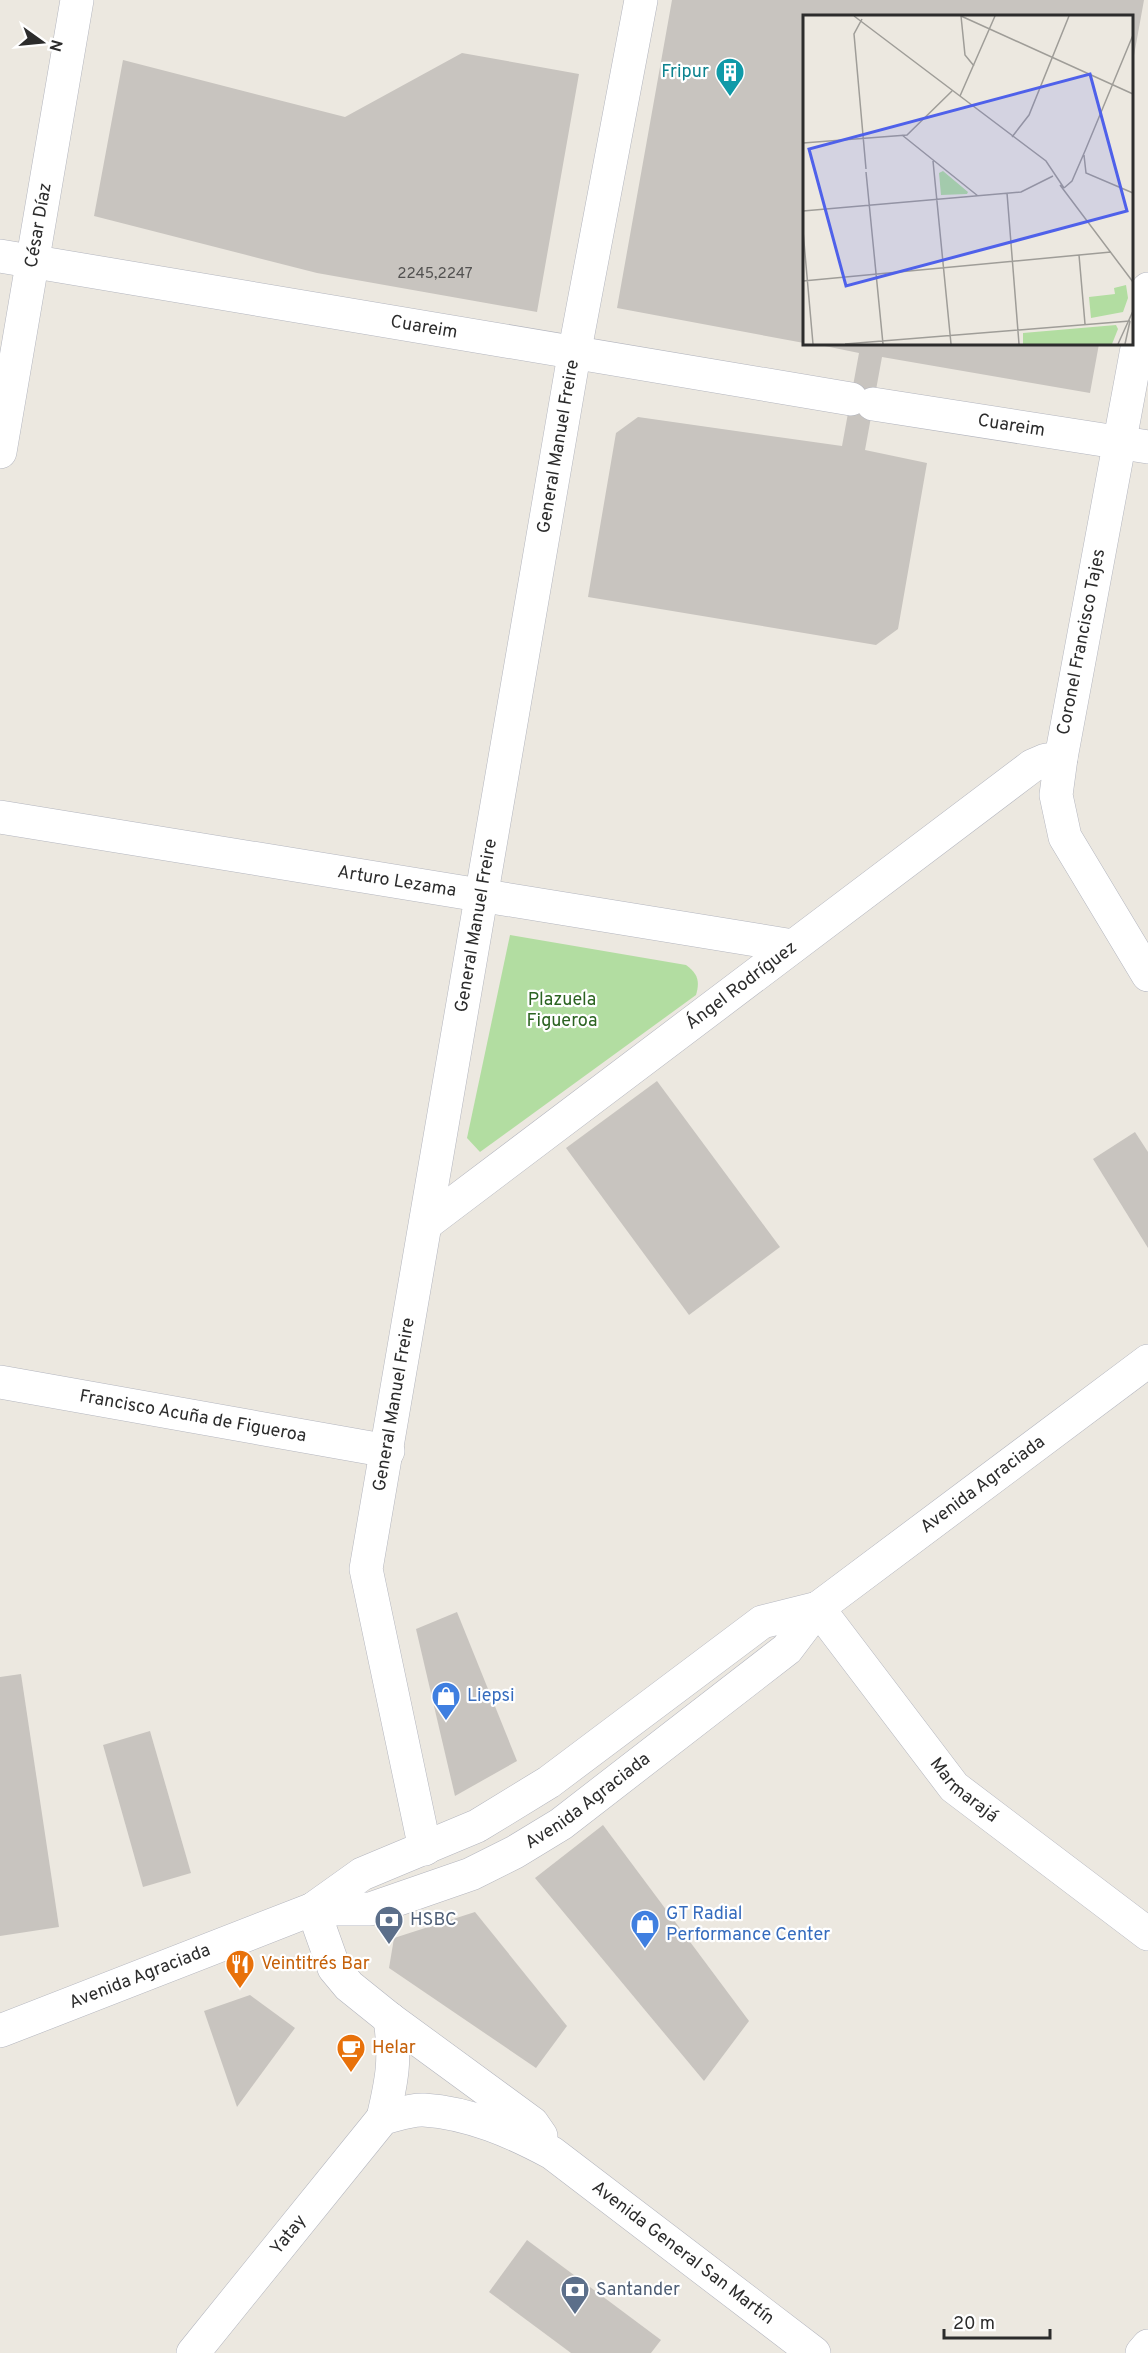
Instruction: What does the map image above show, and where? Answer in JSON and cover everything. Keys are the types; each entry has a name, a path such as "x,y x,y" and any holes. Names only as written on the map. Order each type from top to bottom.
{"street":[{"name":"César Díaz","path":"0,452 77,0"},
{"name":"General Manuel Freire","path":"425,1849 366,1569 574,354 640,0"},
{"name":"Cuareim","path":"0,256 574,354 1134,445"},
{"name":"Coronel Francisco Tajes","path":"1148,289 1134,445 1061,758 1056,795 1065,837 1148,975"},
{"name":"Ángel Rodríguez","path":"427,1223 1032,766 1046,760 1061,758"},
{"name":"Arturo Lezama","path":"0,817 793,946"},
{"name":"Avenida Agraciada","path":"313,1909 370,1909 471,1874 561,1824 787,1649 818,1608 1148,1361"},
{"name":"Francisco Acuña de Figueroa","path":"0,1382 388,1451"},
{"name":"Avenida Agraciada","path":"0,2031 313,1909 362,1874 477,1826 549,1782 762,1622 818,1608"},
{"name":"Marmarajá","path":"818,1608 954,1787 1148,1934"},
{"name":"Avenida General San Martín","path":"313,1909 334,1968 349,1986 390,2019 532,2122 552,2153"},
{"name":"Yatay","path":"193,2353 383,2118 392,2082 395,2052 390,2019"},
{"name":"Avenida General San Martín","path":"383,2118 423,2110 488,2123 516,2133 552,2153 814,2353"},
{"path":"1142,2353 1148,2346"}],"green space":[{"name":"Plazuela Figueroa","path":"510,935 686,965 697,978 697,990 696,995 480,1152 467,1138"}],"building":[{"path":"672,0 1144,0 1133,61 1133,15 803,15 803,343 617,308"},
{"path":"462,53 579,74 537,312 317,273 94,216 123,60 345,117"},
{"path":"820,345 1099,345 1090,393 882,357 865,450 927,463 898,629 876,645 588,597 616,433 638,417 842,446 859,353"},
{"path":"657,1081 780,1247 689,1315 566,1148"},
{"path":"1135,1132 1148,1152 1148,1248 1093,1159"},
{"path":"457,1612 517,1761 455,1796 416,1629"},
{"path":"21,1674 59,1927 0,1936 0,1677"},
{"path":"150,1731 191,1873 143,1887 103,1745"},
{"name":"GT Radial Performance Center","path":"603,1825 749,2021 704,2081 535,1878"},
{"path":"475,1912 567,2026 536,2068 389,1968 394,1938"},
{"path":"250,1995 295,2028 237,2107 204,2011"},
{"name":"Santander","path":"527,2240 661,2340 651,2353 571,2353 489,2292"}],"place":[{"name":"Fripur","path":"730,98"},
{"name":"Liepsi","path":"446,1722"},
{"name":"HSBC","path":"389,1946"},
{"name":"GT Radial Performance Center","path":"645,1950"},
{"name":"Veintitrés Bar","path":"240,1990"},
{"name":"Helar","path":"351,2074"},
{"name":"Santander","path":"575,2316"}]}
